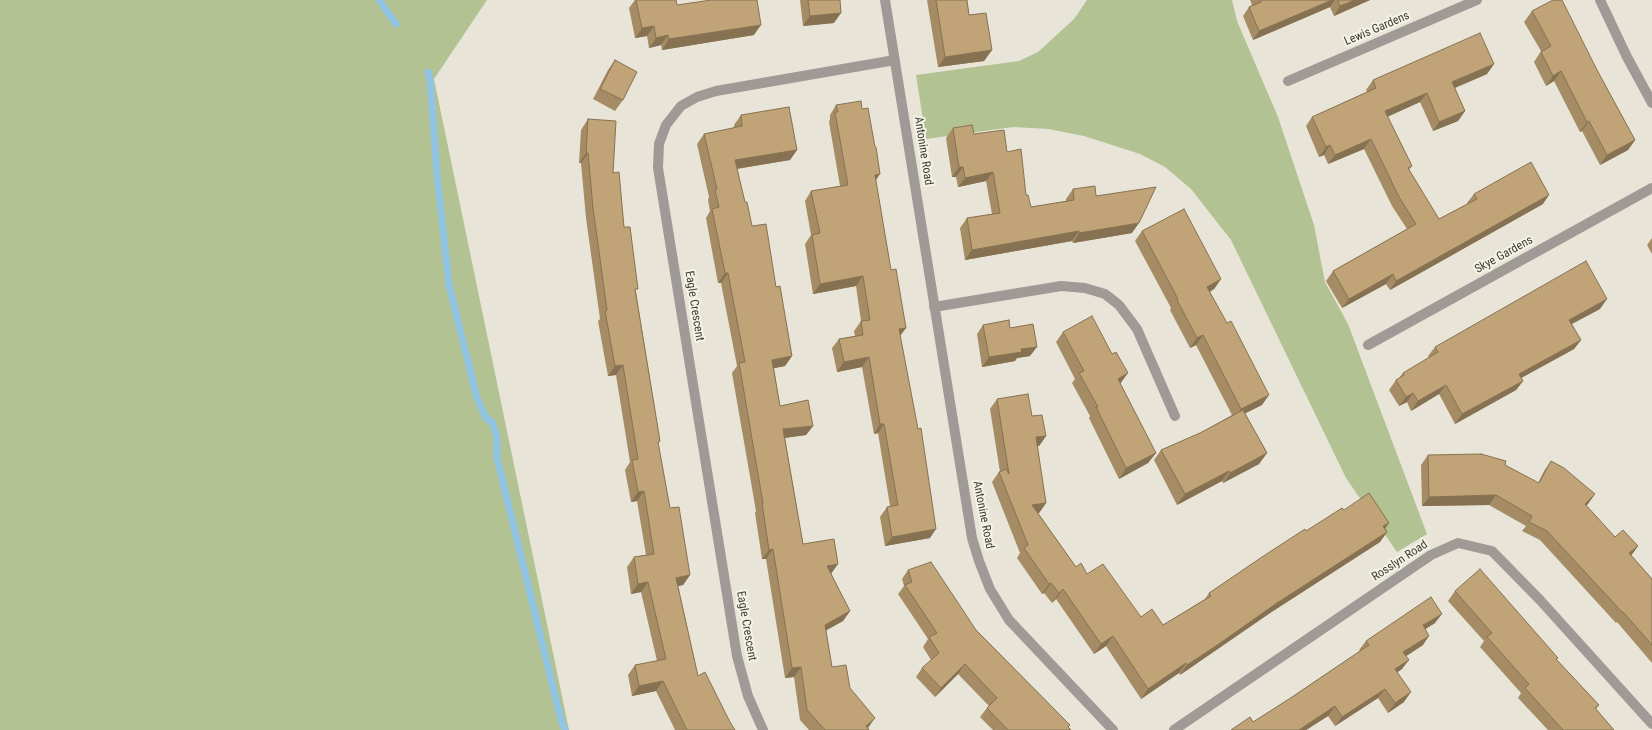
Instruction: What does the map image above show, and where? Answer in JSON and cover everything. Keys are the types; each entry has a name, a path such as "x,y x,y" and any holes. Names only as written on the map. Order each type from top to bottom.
{"street":[{"name":"Antonine Road","path":"885,0 972,538 979,561 990,589 1009,620 1113,730"},
{"name":"Lewis Gardens","path":"1288,81 1477,0"},
{"path":"1600,0 1627,57 1652,103"},
{"name":"Eagle Crescent","path":"763,730 748,696 738,656 658,168 659,144 666,126 681,106 697,96 716,91 895,60"},
{"name":"Skye Gardens","path":"1368,345 1652,188"},
{"path":"934,307 1062,286 1085,288 1105,294 1119,305 1137,329 1175,416"},
{"name":"Rosslyn Road","path":"1174,730 1431,555 1458,543 1492,551 1540,600 1652,724"}],"green space":[{"path":"0,0 487,0 434,79 569,730 0,730"},
{"path":"1087,0 1232,0 1237,21 1278,117 1314,225 1325,282 1348,324 1427,534 1397,552 1346,478 1231,240 1191,189 1165,167 1140,154 1084,136 1048,129 1013,127 926,139 916,75 1019,61 1038,52 1074,19"}],"building":[{"path":"636,0 676,0 677,5 711,0 757,0 761,25 669,39 668,35 656,38 654,26 642,28"},
{"path":"808,0 840,0 841,13 810,16"},
{"path":"936,0 967,0 969,15 986,13 992,50 945,57"},
{"path":"1261,0 1332,0 1259,31 1249,7 1261,2"},
{"path":"1338,0 1355,0 1340,6"},
{"path":"1553,0 1562,0 1597,70 1635,140 1607,155 1589,121 1587,122 1561,71 1553,76 1541,52 1551,46 1532,11"},
{"path":"1480,33 1494,64 1452,82 1465,111 1439,122 1427,93 1385,111 1412,166 1408,168 1439,219 1477,199 1474,194 1531,162 1549,195 1396,281 1393,274 1349,299 1333,271 1416,224 1399,197 1371,139 1335,155 1330,145 1326,147 1312,117 1376,88 1373,80"},
{"path":"615,60 637,72 623,100 600,89"},
{"path":"861,101 862,109 868,108 876,147 880,174 875,175 891,270 896,269 906,328 899,329 918,429 921,428 936,529 892,537 887,507 898,505 884,424 880,424 869,357 844,362 839,339 863,335 861,321 870,320 863,276 820,284 812,235 820,233 811,191 848,185 835,112 838,112 836,105"},
{"path":"789,107 797,150 735,160 752,226 766,224 776,287 780,286 792,356 772,360 780,406 808,400 813,426 783,429 803,544 834,539 838,564 827,566 850,611 825,625 832,667 846,665 850,688 875,718 866,726 869,730 825,730 807,710 801,667 792,668 773,549 769,550 763,503 739,363 745,362 728,273 725,273 712,209 719,207 715,190 717,189 704,134 742,126 741,115"},
{"path":"588,119 616,121 613,173 619,172 624,227 630,227 638,289 635,289 660,441 658,442 670,508 679,507 690,575 676,578 698,676 705,672 735,730 687,730 663,681 639,686 635,665 666,659 648,582 638,584 634,557 654,554 644,491 638,492 632,460 638,459 623,365 615,366 605,311 607,310 593,208 588,153 586,153"},
{"path":"972,125 974,134 1004,130 1007,152 1021,149 1026,195 1028,195 1031,207 1074,200 1073,189 1095,186 1096,196 1156,187 1139,223 1079,233 1079,231 972,250 967,218 1000,213 993,172 965,178 963,167 959,167 953,128"},
{"path":"1184,209 1221,279 1207,287 1227,323 1231,321 1269,395 1241,409 1203,335 1197,338 1142,231"},
{"path":"1586,261 1607,299 1569,320 1581,340 1519,374 1523,381 1462,414 1446,385 1418,401 1413,393 1406,397 1396,380 1404,375 1403,373 1438,352 1435,347"},
{"path":"1092,316 1112,354 1116,352 1128,373 1118,379 1156,453 1126,468 1096,407 1098,407 1079,373 1084,371 1063,332"},
{"path":"1009,320 1010,328 1033,324 1037,347 1021,349 1022,352 989,357 983,325"},
{"path":"1028,394 1032,416 1042,415 1046,436 1036,437 1046,503 1032,505 1076,567 1081,563 1087,574 1103,564 1141,617 1152,609 1163,625 1211,596 1209,593 1305,529 1306,531 1342,508 1344,510 1369,493 1389,523 1383,526 1387,532 1277,603 1216,646 1187,665 1186,663 1148,689 1113,636 1101,644 1063,589 1059,593 1051,583 1049,584 1024,548 1028,545 999,472 1006,469 1009,474 997,399"},
{"path":"1243,410 1267,453 1230,473 1229,471 1185,494 1161,450 1200,433"},
{"path":"1481,454 1506,461 1505,465 1539,483 1551,461 1564,468 1595,494 1585,504 1615,537 1623,530 1638,546 1629,553 1652,579 1652,645 1547,531 1529,522 1532,516 1496,495 1429,497 1428,455"},
{"path":"931,562 976,630 1070,725 1068,727 1071,730 1008,730 987,708 997,698 965,664 941,688 922,668 939,653 929,637 937,633 905,585 912,582 908,570"},
{"path":"1480,569 1558,658 1556,659 1599,705 1595,708 1614,730 1563,730 1525,688 1529,684 1487,637 1492,633 1455,591"},
{"path":"1431,597 1442,614 1423,625 1429,636 1403,652 1409,660 1395,669 1411,692 1395,703 1385,689 1342,717 1335,706 1299,730 1231,730 1250,717 1253,722 1289,699 1369,645 1366,641"}],"waterway":[{"path":"379,0 396,24"},
{"path":"428,72 430,79 437,174 449,285 477,398 486,418 492,422 497,437 497,458 561,720 565,730"}]}
